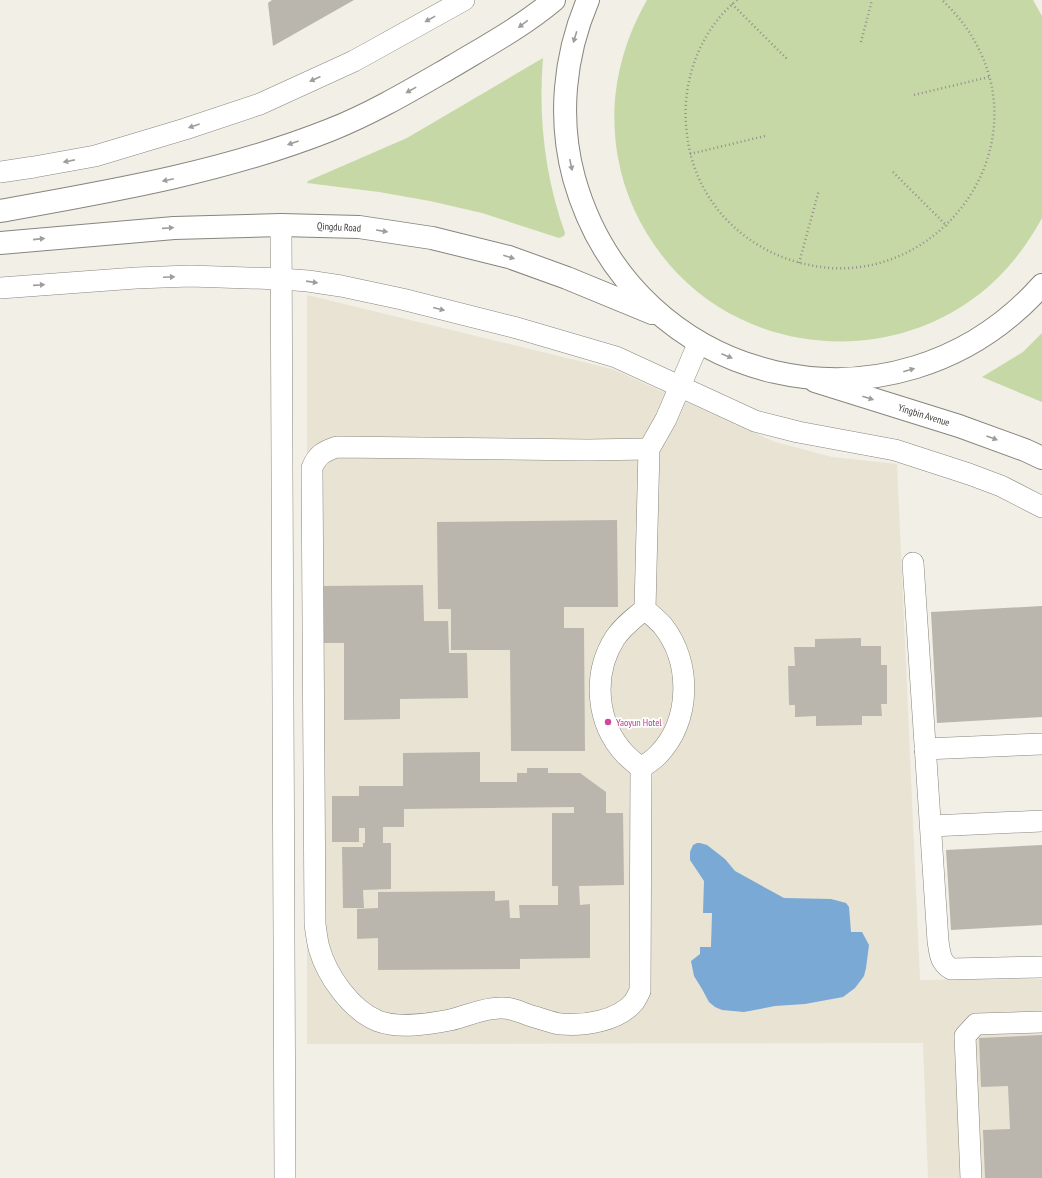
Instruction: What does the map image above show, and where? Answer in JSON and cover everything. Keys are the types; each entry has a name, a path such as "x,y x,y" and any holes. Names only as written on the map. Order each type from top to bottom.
{"main road":[{"path":"0,211 174,178 258,155 331,130 368,113 405,93 515,30 554,0"},
{"path":"588,0 581,16 572,45 567,74 565,104 566,135 571,165 579,195 590,223 605,250 622,275 642,298 665,318 699,342 716,352 745,364 774,372 804,378 835,380 866,378 896,373 925,365 954,353 981,338 1006,321 1029,300 1042,285"},
{"name":"Qingdu Road","path":"0,243 174,228 281,225 359,227 432,238 509,257 567,278 665,318"},
{"name":"Yingbin Avenue","path":"804,378 959,426 1026,450 1042,458"}],"street":[{"path":"0,172 34,168 95,156 185,129 260,104 354,61 464,0"},
{"path":"281,225 285,1178"},
{"path":"0,288 136,278 190,276 281,279 341,286 517,328 616,358 755,421 798,432 895,450 988,481 1042,507"},
{"path":"641,768 658,754 672,736 681,714 685,691 683,668 675,646 663,626 645,609 649,449 666,419 699,342"},
{"path":"645,609 629,622 615,638 606,657 600,677 600,698 604,718 612,738 625,754 641,768 640,991 634,1002 623,1012 603,1020 584,1025 560,1024 532,1016 513,1008 499,1008 450,1020 403,1026 379,1021 364,1013 349,1000 328,969 320,948 315,924 312,468 315,460 326,450 337,447 649,449"},
{"path":"913,563 940,955 944,965 951,969 1042,967"},
{"path":"925,749 1042,744"},
{"path":"931,826 1042,821"},
{"path":"971,1178 965,1036 976,1024 1042,1022"}],"path":[{"path":"737,0 719,18 706,37 696,57 689,78 685,122 690,154 694,168 704,189 717,209 733,226 751,241 772,253 799,263 816,267 840,268 864,267 886,261 908,253 928,240 947,226 962,208 975,188 985,167 991,145 994,122 993,99 989,77 982,55 971,34 958,16 942,0"},
{"path":"861,42 872,0"},
{"path":"732,4 787,59"},
{"path":"914,95 989,77"},
{"path":"690,154 765,136"},
{"path":"893,172 947,226"},
{"path":"799,263 820,190"}],"shaded area":[{"name":"Yaoyun Hotel","path":"307,295 612,369 775,442 832,457 897,464 920,980 1042,979 1042,1178 928,1178 923,1043 307,1044"}],"green space":[{"path":"647,0 1033,0 1042,16 1042,218 1021,251 1004,272 985,290 939,319 901,333 861,340 821,341 781,334 743,320 708,300 677,273 666,261 656,248 639,220 626,190 618,158 615,137 615,97 618,77 629,38"},
{"path":"543,58 542,125 552,190 565,233 564,236 559,238 482,213 430,201 379,192 307,183 308,181 407,138"},
{"path":"1042,333 1042,402 982,377 1023,352"}],"water":[{"path":"697,843 707,845 725,859 735,871 784,898 831,899 846,903 849,907 851,932 862,932 869,945 864,976 855,988 843,997 805,1004 775,1006 744,1012 722,1010 709,1002 694,976 691,961 700,954 700,947 711,947 712,913 703,913 704,881 690,860 690,852 693,845"}],"building":[{"path":"272,0 354,0 273,46 268,3"},
{"path":"617,520 618,607 564,607 564,628 584,628 585,751 511,751 510,650 451,650 451,609 438,609 437,522"},
{"path":"423,585 424,621 448,621 449,653 467,653 468,698 400,699 400,719 344,720 344,643 323,643 322,586"},
{"path":"1042,606 1042,717 937,723 931,612"},
{"path":"861,638 861,646 881,646 881,665 887,665 887,704 881,704 882,716 862,716 862,725 816,726 816,716 795,717 795,705 789,705 788,666 795,666 794,647 815,647 815,639"},
{"path":"480,752 480,782 517,782 517,773 527,773 527,768 548,768 548,773 580,773 606,792 606,813 623,813 624,885 579,886 580,905 590,904 590,958 520,959 520,969 378,970 378,938 357,939 357,909 378,908 378,892 495,891 495,901 509,900 510,918 520,918 519,905 558,905 558,886 552,886 552,813 574,813 574,807 404,809 404,827 383,827 383,843 391,843 391,889 363,890 364,908 343,908 342,847 363,847 363,843 365,843 365,828 359,828 359,842 332,842 332,796 359,796 359,786 403,786 403,753"},
{"path":"1042,845 1042,925 951,930 946,850"},
{"path":"1042,1035 1042,1178 985,1178 983,1130 1010,1129 1008,1086 981,1087 979,1038"}],"place":[{"name":"Yaoyun Hotel","path":"608,722"}]}
